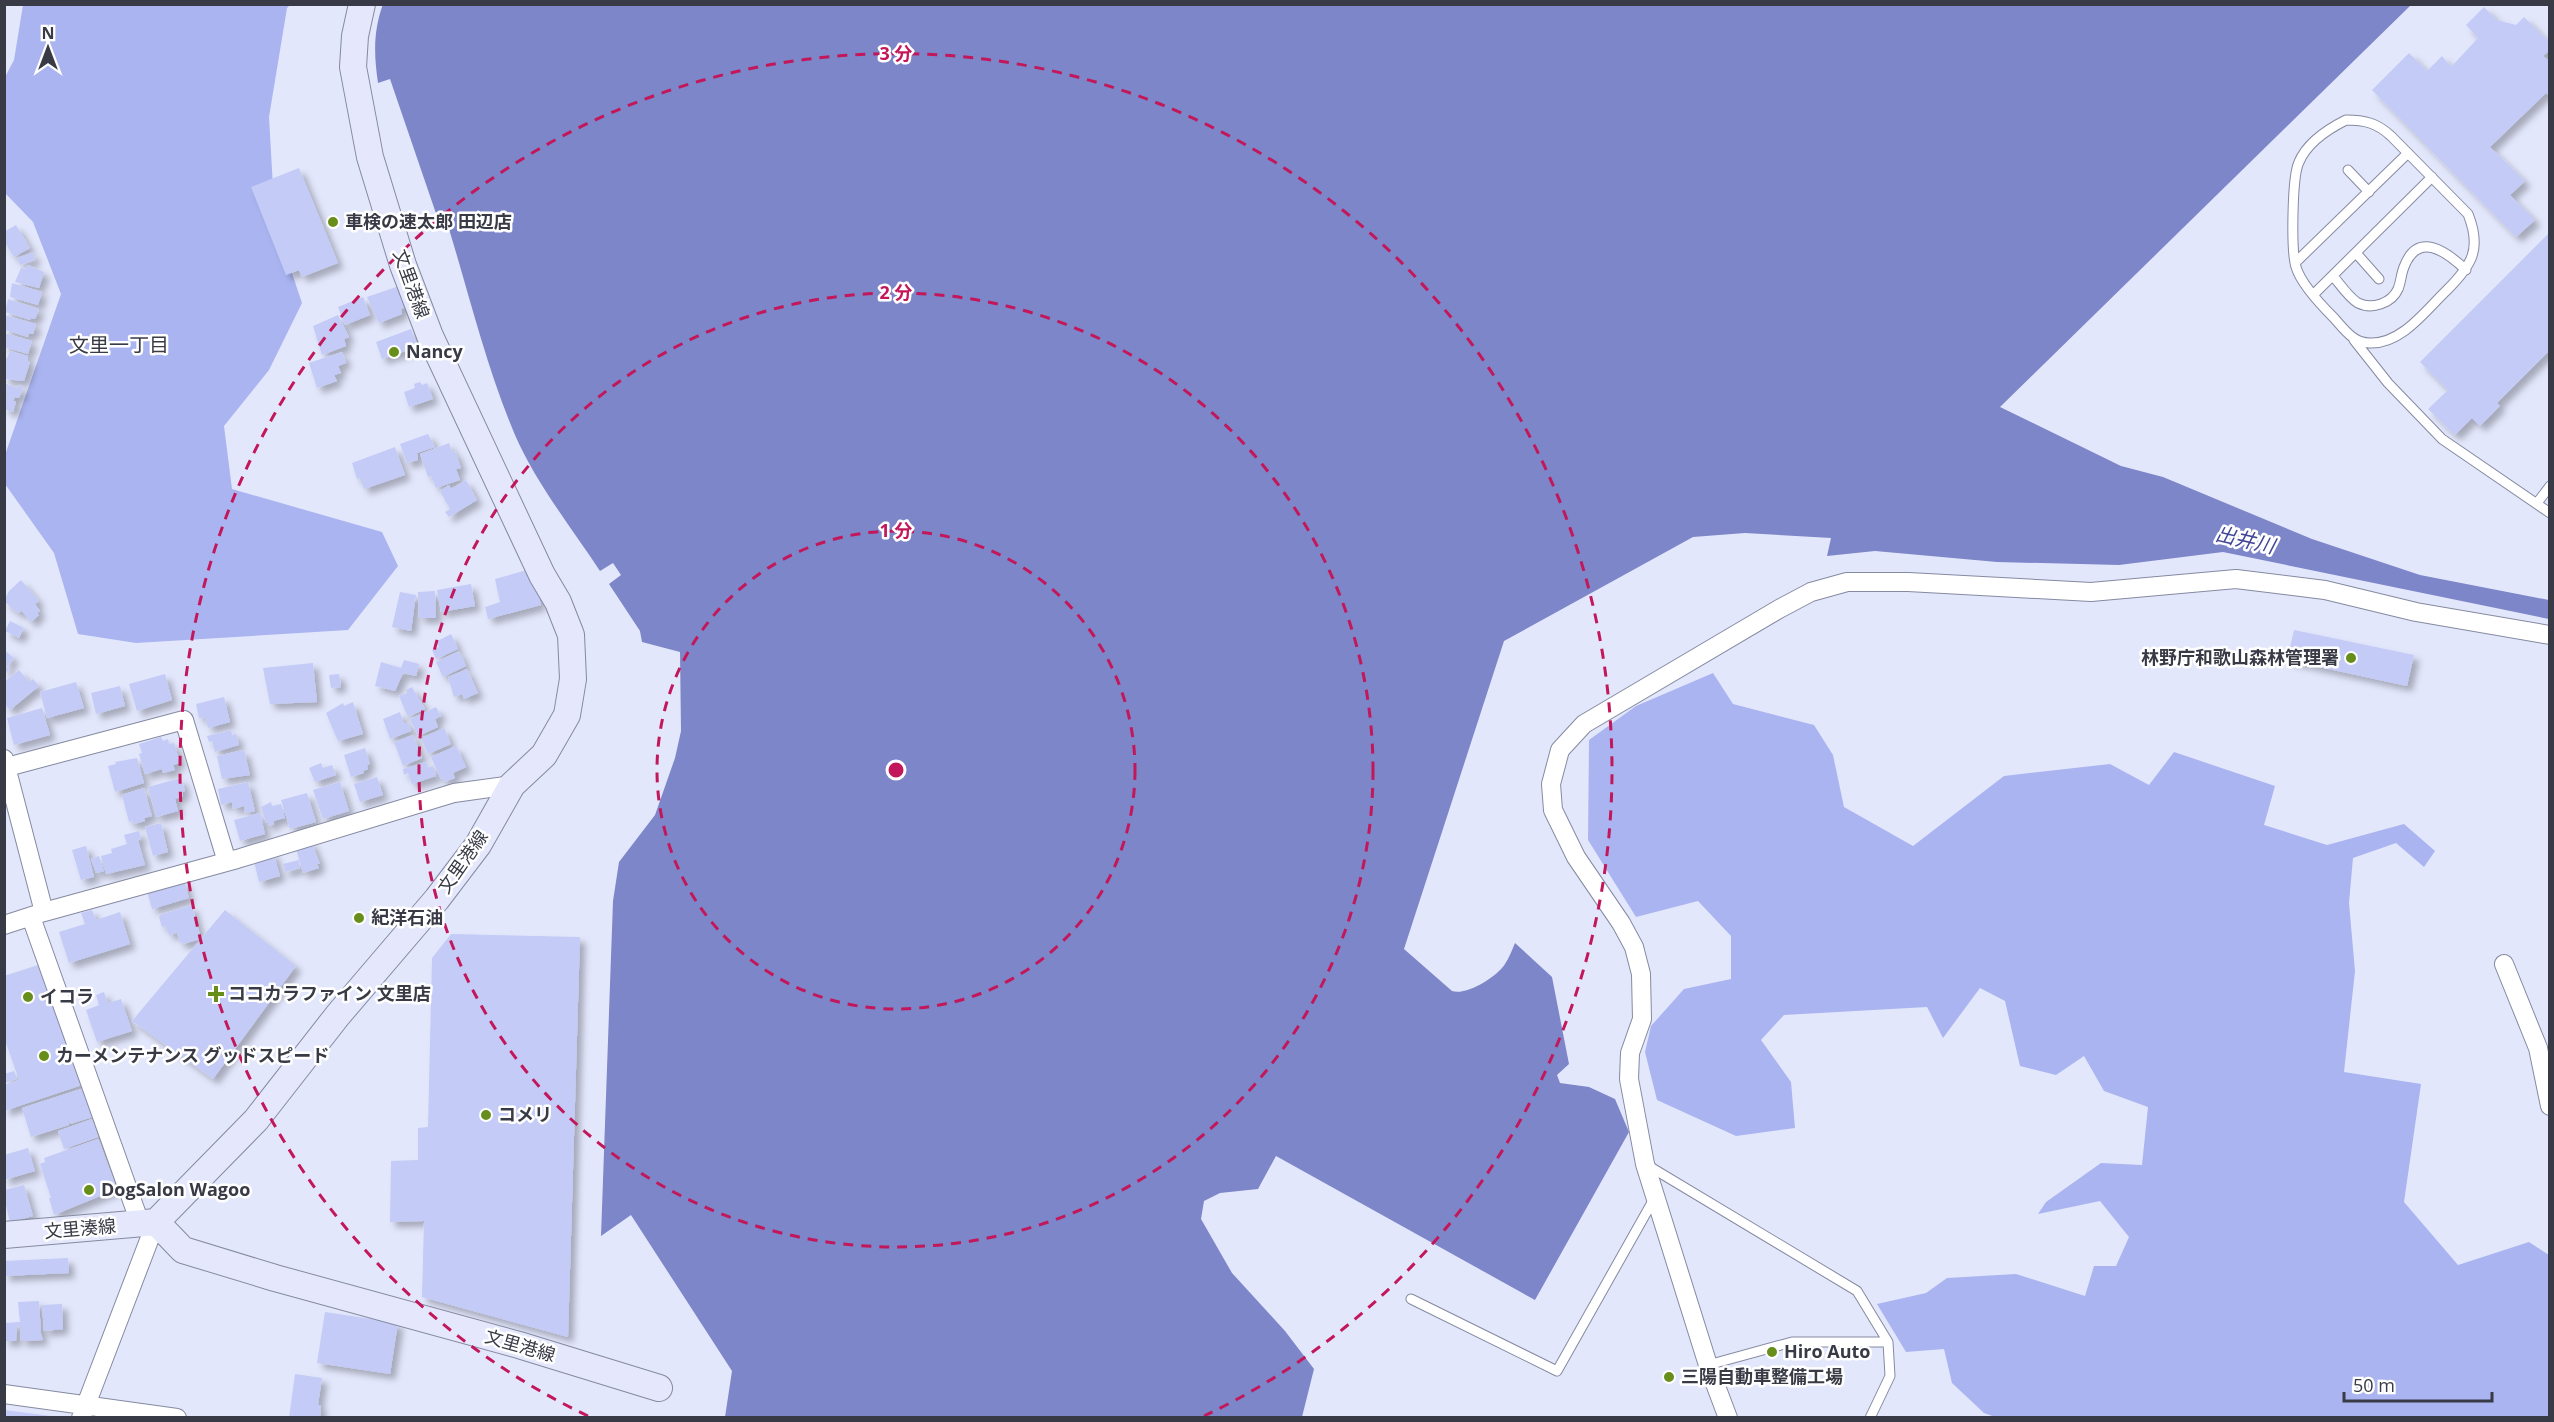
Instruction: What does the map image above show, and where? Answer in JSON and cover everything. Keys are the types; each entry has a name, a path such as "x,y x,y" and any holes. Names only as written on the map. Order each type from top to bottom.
{"main road":[{"name":"文里港線","path":"362,4 355,36 353,67 370,157 403,265 430,336 542,575 558,602 571,635 573,679 567,715 544,755 512,785 478,845 437,899 338,1015 256,1120 148,1223 183,1250 275,1278 519,1345 658,1388"},
{"name":"文里湊線","path":"4,1234 148,1223"}],"street":[{"path":"1728,1418 1708,1365 1645,1164 1629,1078 1630,1053 1642,1019 1641,974 1634,947 1621,923 1576,856 1553,810 1551,784 1560,750 1584,724 1779,609 1811,592 1847,582 1908,582 2091,592 2236,579 2325,590 2415,612 2550,634"},
{"path":"84,1411 148,1223 38,914 6,763 183,720 227,861"},
{"path":"4,925 454,793 512,785"},
{"path":"2504,964 2538,1048 2550,1106"},
{"path":"4,1394 84,1411 177,1418"}],"lane":[{"path":"2354,340 2370,343 2389,339 2407,329 2466,270 2475,249 2475,231 2468,214 2381,127 2365,120 2346,120 2329,128 2298,162 2293,209 2296,267 2314,294 2388,383 2442,439 2550,513"},
{"path":"2295,262 2408,153"},
{"path":"2348,170 2369,192"},
{"path":"2314,294 2432,177"},
{"path":"2333,276 2360,304 2372,305 2392,298 2398,288 2404,266 2411,255 2421,248 2442,249 2466,270"},
{"path":"2355,253 2379,279"},
{"path":"2537,503 2550,486"},
{"path":"1645,1164 1857,1291 1888,1342 1890,1376 1870,1418"},
{"path":"1410,1299 1557,1371 1655,1197"},
{"path":"1708,1365 1791,1342 1888,1342"}],"shaded area":[{"path":"23,5 290,5 287,8 269,117 275,222 302,303 269,370 224,426 232,489 382,532 398,566 348,630 136,643 78,634 54,553 5,484 5,455 61,294 33,222 5,193 5,77 14,60"},
{"path":"1713,673 1733,704 1814,725 1833,755 1844,807 1913,846 2004,776 2110,764 2149,785 2174,752 2275,786 2264,825 2327,845 2404,824 2435,851 2424,867 2396,843 2353,858 2349,903 2355,971 2344,1072 2421,1084 2404,1202 2458,1265 2529,1242 2549,1255 2549,1417 1995,1417 1984,1413 1952,1383 1944,1349 1906,1352 1877,1304 1926,1293 1947,1278 2016,1274 2085,1296 2094,1266 2116,1266 2129,1237 2100,1201 2038,1214 2046,1202 2101,1163 2142,1165 2148,1107 2104,1091 2084,1056 2056,1075 2020,1066 2005,1001 1980,988 1943,1038 1927,1007 1784,1015 1761,1040 1791,1082 1795,1128 1736,1136 1657,1100 1645,1052 1651,1026 1684,989 1731,979 1731,936 1698,901 1636,917 1588,840 1589,740 1636,706"}],"water":[{"name":"出井川","path":"383,4 2411,5 2000,407 2121,466 2163,477 2312,539 2420,575 2549,600 2549,619 2223,552 2119,565 1997,562 1875,551 1827,556 1831,538 1745,533 1693,537 1504,641 1404,949 1452,991 1458,992 1481,984 1501,969 1515,943 1552,977 1569,1064 1557,1075 1560,1083 1589,1087 1615,1099 1629,1132 1535,1300 1276,1156 1258,1189 1220,1193 1204,1201 1201,1219 1232,1273 1285,1331 1314,1369 1302,1417 725,1417 732,1371 631,1215 601,1236 613,901 619,862 655,815 675,758 681,731 680,652 642,642 640,631 609,584 621,575 613,563 600,571 543,488 523,453 487,359 449,229 442,231 390,79 378,83 375,44 377,24"}],"building":[{"path":"2484,7 2497,20 2516,25 2524,17 2550,43 2550,50 2543,56 2550,62 2550,97 2546,93 2490,147 2525,181 2510,195 2535,220 2516,237 2372,90 2409,53 2427,71 2442,56 2451,67 2478,38 2466,25"},
{"path":"299,168 338,263 302,277 299,270 286,275 251,187"},
{"path":"16,225 30,248 14,257 4,241 4,232"},
{"path":"2550,232 2550,350 2497,403 2500,406 2480,426 2472,418 2455,435 2428,409 2448,390 2420,362"},
{"path":"33,252 35,260 20,265 17,258"},
{"path":"28,265 44,272 39,288 15,282 21,268 26,269"},
{"path":"12,283 42,292 38,305 10,297"},
{"path":"399,286 406,307 401,309 402,314 379,323 367,297"},
{"path":"363,297 370,315 345,325 338,307"},
{"path":"8,299 39,309 35,319 30,320 5,312"},
{"path":"4,315 36,324 33,334 29,333 28,337 5,330"},
{"path":"338,315 349,337 344,339 346,346 322,355 313,326"},
{"path":"411,329 418,347 382,359 376,342"},
{"path":"4,333 32,341 28,354 4,347"},
{"path":"10,351 28,356 27,361 30,362 24,381 4,379 4,358 7,358"},
{"path":"342,352 346,363 338,366 341,373 334,375 337,381 317,388 309,363"},
{"path":"420,382 422,385 427,383 433,399 409,407 404,392 415,388 414,384"},
{"path":"4,383 17,388 18,385 23,387 19,398 15,397 13,401 16,402 13,412 4,409"},
{"path":"428,434 435,447 417,453 418,460 407,463 400,444"},
{"path":"449,443 452,452 455,451 461,468 456,469 460,480 436,488 431,476 428,477 420,454"},
{"path":"395,447 405,475 364,489 360,478 357,479 352,463"},
{"path":"466,480 477,500 449,517 445,512 450,509 440,491 449,485 451,489"},
{"path":"527,570 531,584 535,583 541,605 488,619 485,607 500,602 495,579"},
{"path":"21,580 39,601 35,604 40,611 37,613 39,615 31,622 22,611 18,613 4,601 9,591"},
{"path":"471,584 475,606 441,612 437,590"},
{"path":"435,591 436,618 419,618 418,592"},
{"path":"400,592 416,595 411,631 392,627"},
{"path":"10,621 24,628 19,638 5,631"},
{"name":"林野庁和歌山森林管理署","path":"2294,630 2414,655 2407,686 2287,660"},
{"path":"451,634 458,649 436,659 432,650 439,647 436,642"},
{"path":"4,650 14,658 7,666 10,669 4,675"},
{"path":"459,651 466,666 443,677 436,662"},
{"path":"404,660 419,664 416,676 403,673 395,691 375,686 381,662 401,668"},
{"path":"313,663 317,702 270,704 263,668"},
{"path":"467,669 478,693 464,699 462,694 454,697 448,677"},
{"path":"19,670 29,682 33,679 39,686 10,710 4,703 4,682"},
{"path":"165,674 172,700 137,711 129,684"},
{"path":"339,674 341,687 331,688 329,675"},
{"path":"76,682 84,708 47,718 40,692"},
{"path":"120,686 125,706 96,714 91,693"},
{"path":"412,687 425,709 408,717 399,696 407,693 406,690"},
{"path":"224,697 230,722 208,728 205,717 199,718 196,704"},
{"path":"353,702 363,734 338,741 326,713 343,703 344,706"},
{"path":"436,707 441,716 435,719 438,727 418,736 410,719"},
{"path":"42,708 50,735 14,745 7,718"},
{"path":"400,712 404,724 408,722 411,731 390,739 383,719"},
{"path":"444,728 451,744 428,754 421,738"},
{"path":"231,730 232,735 236,734 239,745 215,752 212,741 209,742 207,736"},
{"path":"413,735 422,758 403,766 394,742"},
{"path":"161,737 163,741 168,739 169,744 174,743 180,763 173,765 175,770 163,773 162,769 145,774 139,754 142,753 139,744"},
{"path":"456,746 466,767 453,773 455,778 445,782 443,778 441,779 431,757"},
{"path":"365,748 370,764 367,765 368,769 363,771 364,773 351,777 344,755"},
{"path":"244,750 250,775 222,779 217,756"},
{"path":"137,758 144,783 115,792 108,766 116,764 115,762"},
{"path":"426,762 428,768 433,766 436,776 412,784 408,773 404,775 403,769"},
{"path":"321,763 323,768 332,765 336,775 315,782 309,768"},
{"path":"377,777 383,795 360,802 354,784"},
{"path":"181,778 185,791 182,792 183,796 175,799 178,811 156,817 148,787"},
{"path":"248,782 255,811 245,813 244,806 233,809 232,802 221,805 218,789"},
{"path":"340,782 349,811 323,819 313,790"},
{"path":"144,788 152,816 134,824 133,821 129,822 122,795"},
{"path":"307,793 316,822 290,829 281,800"},
{"path":"271,802 272,806 281,804 285,818 273,821 274,824 269,826 261,807"},
{"path":"260,813 265,834 240,841 234,820"},
{"path":"161,823 168,852 153,856 145,827"},
{"path":"139,831 141,839 138,840 145,865 106,874 101,856 112,853 111,849 127,844 124,835"},
{"path":"311,841 320,864 317,864 319,868 303,873 295,845"},
{"path":"86,846 94,877 81,880 72,850"},
{"path":"273,852 280,876 259,882 253,857"},
{"path":"99,856 104,871 96,873 91,859"},
{"path":"299,860 300,868 285,872 283,864"},
{"path":"184,880 189,898 152,909 147,891"},
{"path":"192,905 201,939 183,944 180,943 177,933 169,935 166,926 162,927 159,917"},
{"path":"92,910 96,920 120,912 130,944 69,963 59,932 85,924 81,913"},
{"name":"ココカラファイン 文里店","path":"225,910 296,966 213,1079 132,1021"},
{"path":"451,934 580,937 568,1337 422,1297 424,1221 390,1222 391,1161 418,1160 418,1128 428,1127 432,958"},
{"path":"41,964 82,1085 4,1111 4,1085 19,1080 4,1037 4,976"},
{"path":"104,992 108,1003 121,999 132,1031 97,1042 86,1010 99,1005 96,995"},
{"path":"14,1071 17,1079 4,1083 4,1074"},
{"path":"84,1088 89,1103 73,1108 88,1104 93,1117 70,1124 68,1118 69,1125 31,1137 22,1108"},
{"path":"92,1119 98,1137 64,1149 58,1131"},
{"path":"98,1139 117,1189 54,1215 40,1164 45,1162 44,1158"},
{"path":"28,1148 35,1171 4,1180 4,1155"},
{"path":"24,1185 33,1216 10,1222 5,1190"},
{"path":"68,1258 69,1273 4,1276 4,1261"},
{"path":"39,1301 43,1340 21,1341 20,1326 17,1326 16,1341 4,1341 4,1323 20,1322 18,1302"},
{"path":"62,1304 63,1329 44,1331 42,1305"},
{"path":"325,1312 398,1323 390,1374 317,1363"},
{"path":"295,1374 322,1378 318,1405 321,1405 320,1418 289,1418"},
{"path":"4,1410 51,1416 51,1418 4,1418"}],"place":[{"name":"車検の速太郎 田辺店","path":"333,222"},
{"name":"Nancy","path":"394,352"},
{"name":"林野庁和歌山森林管理署","path":"2351,658"},
{"name":"紀洋石油","path":"359,918"},
{"name":"ココカラファイン 文里店","path":"216,994"},
{"name":"イコラ","path":"28,997"},
{"name":"カーメンテナンス グッドスピード","path":"44,1056"},
{"name":"コメリ","path":"486,1115"},
{"name":"DogSalon Wagoo","path":"89,1190"},
{"name":"Hiro Auto","path":"1772,1352"},
{"name":"三陽自動車整備工場","path":"1669,1377"}],"district":[{"name":"文里一丁目","path":"119,345"}]}
